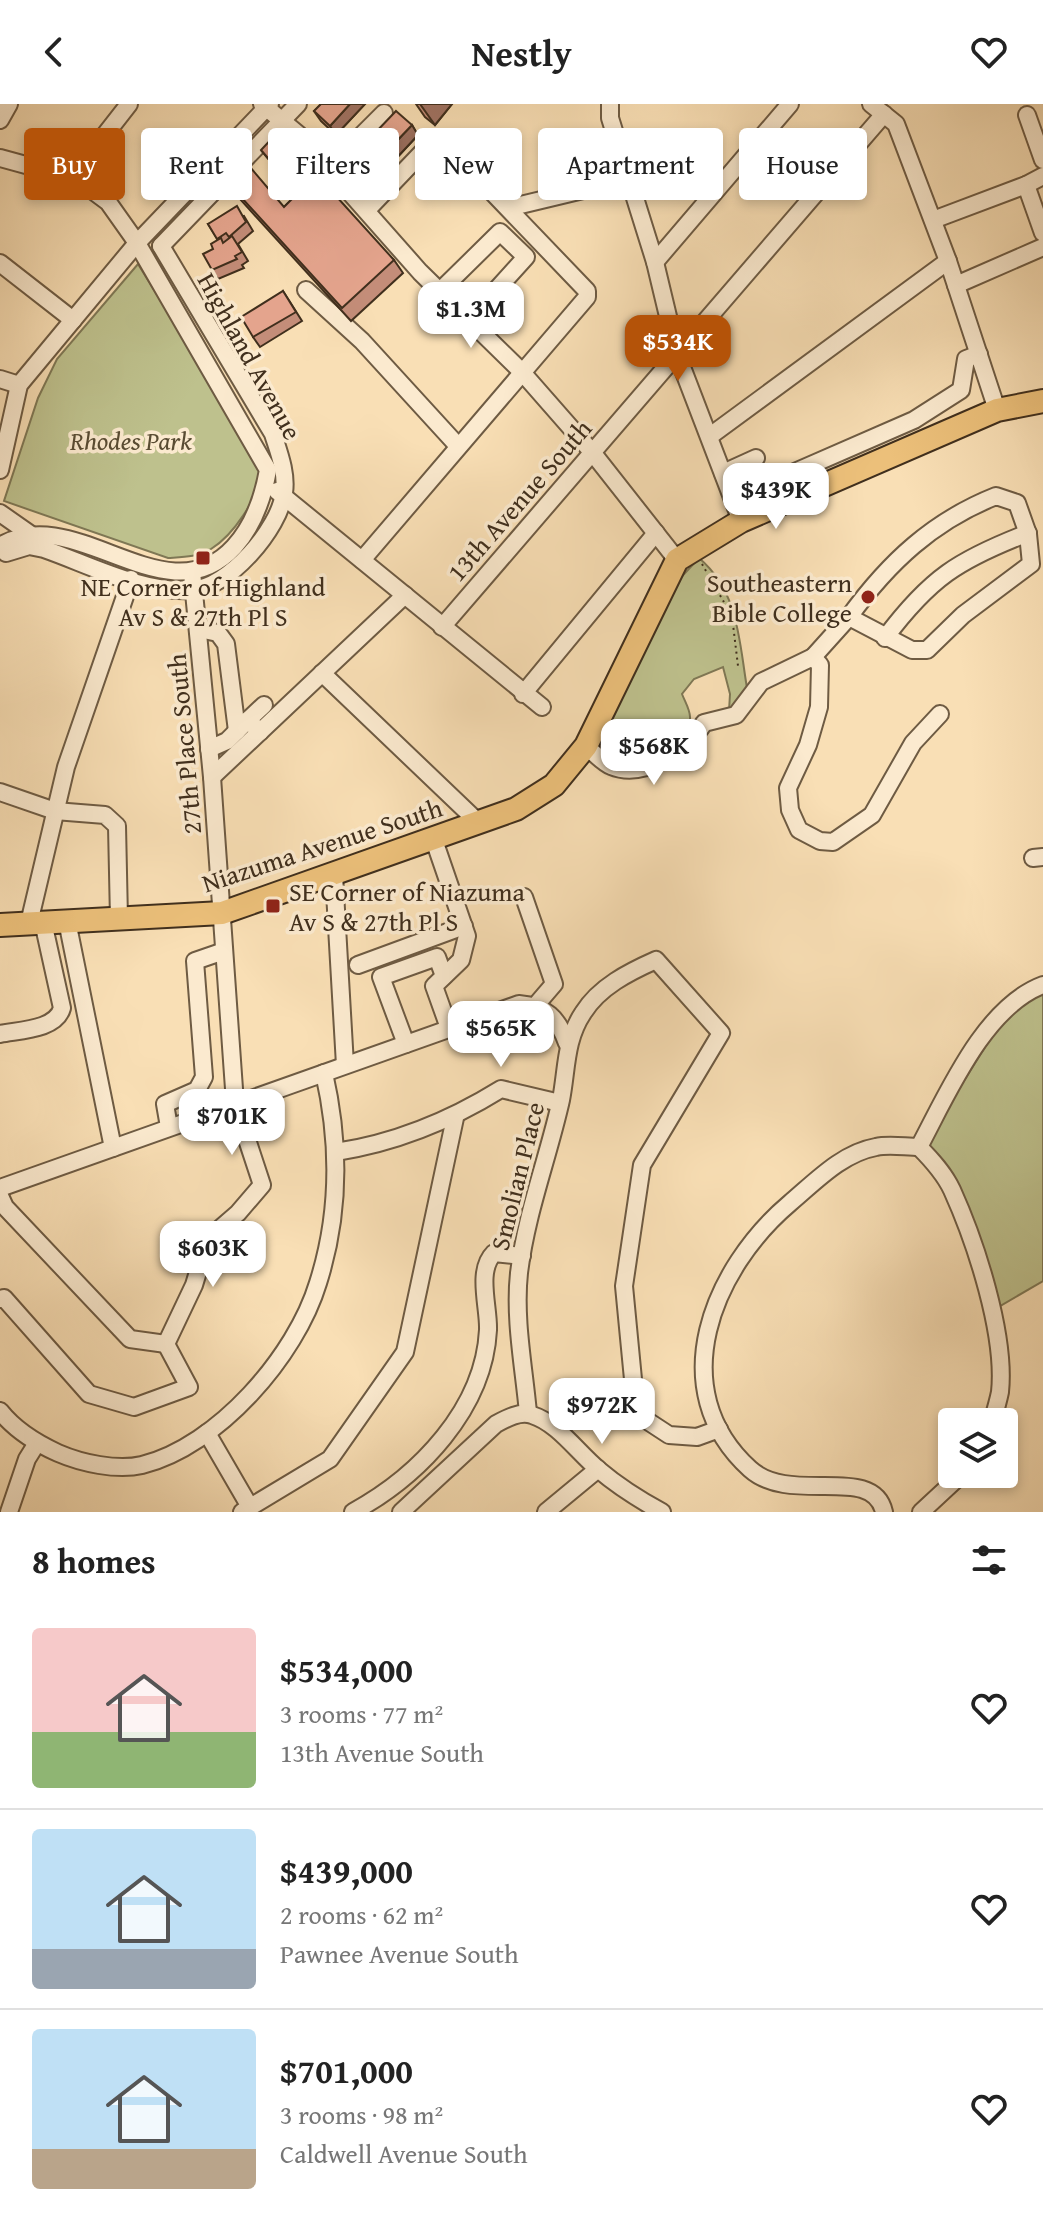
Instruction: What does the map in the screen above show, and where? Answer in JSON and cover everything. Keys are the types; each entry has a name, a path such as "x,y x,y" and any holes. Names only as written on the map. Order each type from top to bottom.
{"main road":[{"path":"688,560 741,521 997,410 1043,401"},
{"name":"Niazuma Avenue South","path":"0,925 222,913 516,809 554,785 586,746 688,560"}],"street":[{"path":"0,120 9,104"},
{"path":"110,128 129,104"},
{"path":"137,243 161,246 298,104"},
{"path":"610,104 613,128"},
{"path":"655,262 790,104"},
{"path":"0,470 19,385 137,243 266,105 290,128"},
{"path":"878,109 896,124 948,261 997,410"},
{"name":"13th Avenue South","path":"442,627 677,354 878,109"},
{"path":"369,128 384,113"},
{"path":"1027,115 1043,160"},
{"path":"362,560 587,297 587,291 448,146 434,140 367,210"},
{"path":"0,158 24,165"},
{"path":"933,220 1043,176"},
{"path":"1026,185 1043,233"},
{"name":"Highland Avenue","path":"105,200 137,243 263,457 268,470 266,484"},
{"path":"358,200 440,291 521,371 592,452 656,533 688,560"},
{"path":"508,208 541,200"},
{"path":"636,200 655,262 677,354 741,521"},
{"path":"440,291 500,232 526,257 469,320"},
{"name":"Highland Avenue","path":"161,246 273,434 284,468 284,495"},
{"path":"956,285 1043,247"},
{"path":"710,436 948,261"},
{"path":"0,263 73,320"},
{"path":"306,290 362,341 458,446"},
{"path":"733,499 914,420 961,390 966,359 979,354"},
{"path":"0,379 19,385"},
{"path":"723,473 756,458"},
{"path":"0,546 30,534 54,536 169,572 192,572 222,560 239,541 263,499 266,484 284,495 542,707"},
{"path":"0,556 29,546 162,589 195,590 254,553 284,495"},
{"path":"586,746 612,767 649,767 671,757 697,735 704,723 736,715 761,682 816,661 878,577 920,538 963,509 996,496 1017,503 1028,533 1031,564 963,615 927,650 912,650 849,617"},
{"path":"0,513 30,534"},
{"path":"523,694 656,533"},
{"path":"885,638 928,585 972,557 1028,533"},
{"name":"27th Place South","path":"166,1344 194,1285 208,1239 238,1213 262,1185 235,1103 212,777 192,572"},
{"path":"0,1034 51,1023 60,1016 62,1008 36,923 55,811 80,724 131,579"},
{"path":"209,749 248,728 322,673 405,595"},
{"path":"199,629 218,633 226,644 248,728"},
{"path":"816,661 819,707 808,745 788,788 790,810 799,830 820,841 833,842 872,815 913,743 940,714"},
{"path":"322,673 480,824"},
{"path":"212,777 264,705"},
{"path":"0,792 55,811 105,815 117,826 119,919"},
{"path":"434,840 464,926 466,949 434,986 449,1028"},
{"path":"334,875 345,1065"},
{"path":"524,897 554,984 536,1005"},
{"path":"67,921 113,1148"},
{"path":"358,965 464,926"},
{"path":"169,1127 165,1104 197,1090 204,1077 195,961 224,951"},
{"path":"406,1044 381,977 437,957 444,976"},
{"name":"Smolian Place","path":"528,1413 518,1307 522,1256 569,1061 567,1043 584,1011 600,994 624,974 656,960 721,1033 642,1165 624,1286 635,1400 643,1418 669,1435 697,1437 719,1429"},
{"path":"919,1147 963,1065 1002,1013 1027,991 1043,985"},
{"path":"0,1188 519,1004 536,1005 550,1012 561,1026 567,1043"},
{"path":"0,1411 37,1443 71,1458 116,1466 140,1465 207,1433 274,1367 318,1286 333,1226 336,1152 324,1073"},
{"path":"336,1152 360,1148 455,1118 501,1089 560,1103"},
{"path":"207,1433 246,1510 330,1459 405,1352 455,1118"},
{"path":"884,1512 882,1502 873,1493 857,1486 822,1489 779,1485 750,1470 719,1429 709,1399 703,1343 725,1281 747,1245 772,1218 842,1161 875,1147 919,1147 936,1164 951,1188 982,1277 997,1340 1000,1391 996,1408"},
{"path":"0,1196 5,1207 130,1339 166,1344 189,1387 134,1407 89,1394 4,1298 0,1299"},
{"path":"353,1512 423,1461 469,1401 488,1332 485,1265 499,1251 522,1256"},
{"path":"401,1512 496,1424 528,1413 546,1421 598,1469 637,1499 662,1512"},
{"path":"9,1512 27,1459 37,1443"},
{"path":"546,1512 598,1469"},
{"path":"921,1512 947,1488"}],"path":[{"path":"688,560 732,616 738,666"}],"green space":[{"name":"Rhodes Park","path":"138,264 251,447 258,465 255,492 244,515 219,543 195,555 168,558 4,501 38,398 57,359"},
{"path":"699,558 712,571 730,602 739,635 747,688 729,711 730,694 723,667 694,679 682,694 690,719 680,735 645,754 613,763 591,743 659,601"},
{"path":"1043,990 1043,1281 995,1309 925,1143 1007,1012"}],"building":[{"path":"321,104 350,104 330,126 314,111"},
{"path":"396,111 412,125 399,139 399,128 380,128"},
{"path":"268,143 268,158 261,150"},
{"path":"252,169 268,188 268,200 278,200 284,207 291,200 340,200 394,260 342,308 244,200 252,200"},
{"path":"237,206 246,222 229,237 226,233 217,239 208,224"},
{"path":"232,236 242,252 235,256 237,259 212,270 203,254 213,249 211,244 221,238 223,243"},
{"path":"283,291 296,312 253,337 241,317"}],"place":[{"name":"NE Corner of Highland Av S & 27th Pl S","path":"203,558"},
{"name":"Southeastern Bible College","path":"868,597"},
{"name":"SE Corner of Niazuma Av S & 27th Pl S","path":"273,906"}]}
